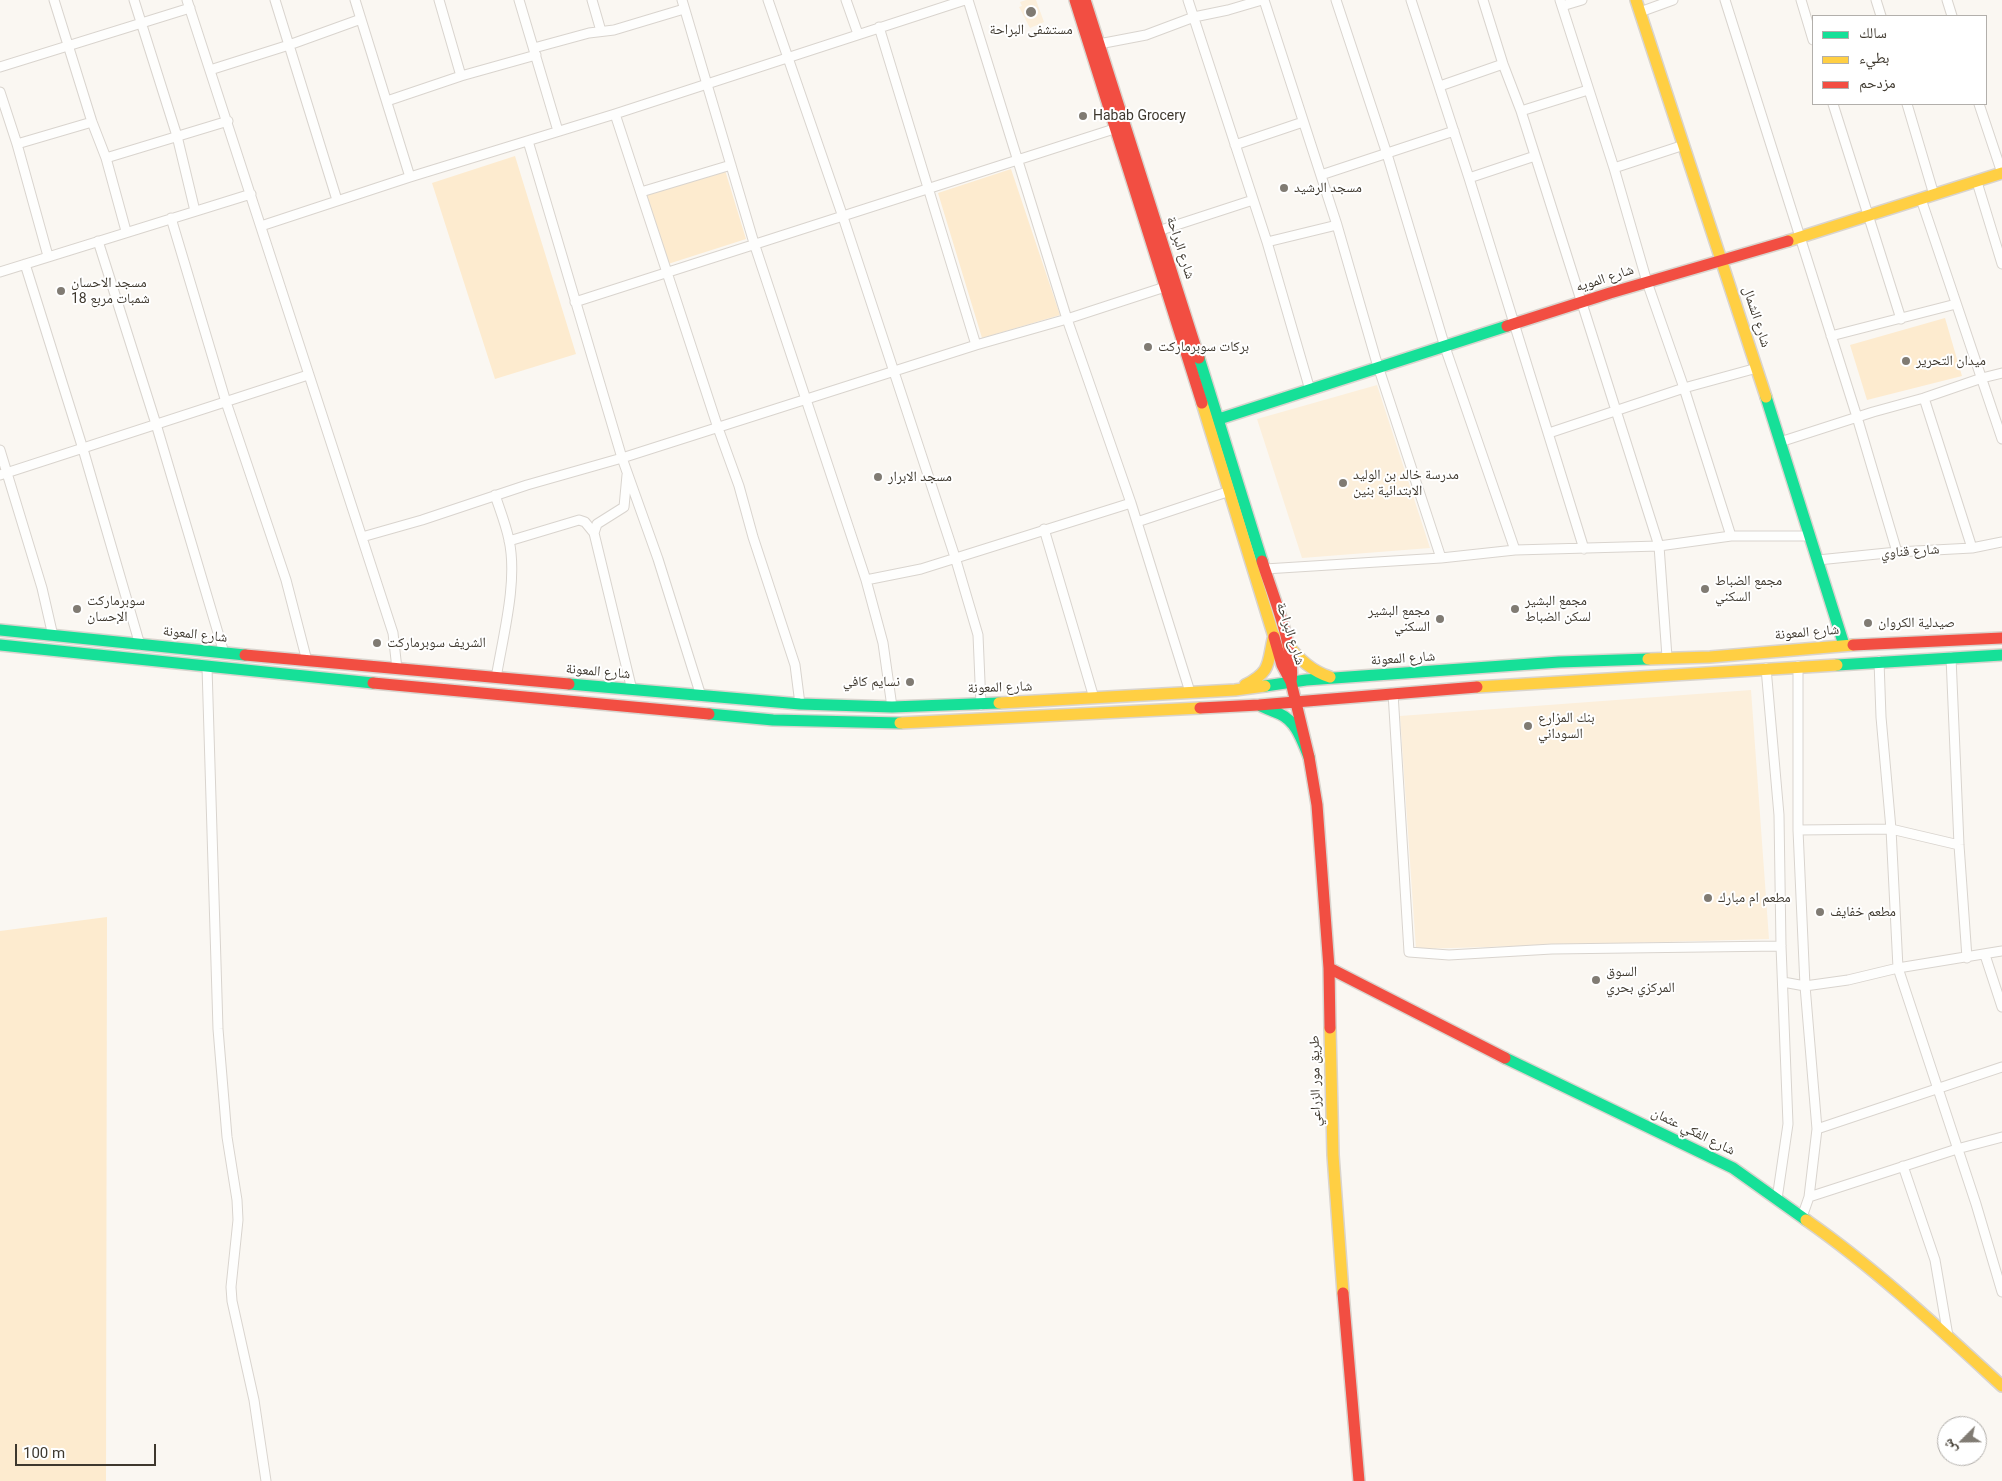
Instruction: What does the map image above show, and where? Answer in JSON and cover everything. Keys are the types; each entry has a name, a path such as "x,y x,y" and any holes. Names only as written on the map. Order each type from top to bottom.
{"main road":[{"name":"شارع البراحة","path":"1074,0 1166,287 1282,664 1291,682"},
{"name":"شارع البراحة","path":"1085,0 1219,419 1288,645 1293,668 1291,682"},
{"name":"شارع الشمال","path":"1636,0 1757,368 1844,645"},
{"name":"شارع المويه","path":"1219,419 1582,302 1800,238 1866,215 2002,173"},
{"name":"شارع المعونة","path":"0,630 307,661 701,696 800,704 892,707 981,705 1235,690 1291,682 1559,662 1710,657 1844,645 2002,638"},
{"path":"1235,690 1263,675 1271,655 1274,635"},
{"name":"شارع المعونة","path":"0,644 207,667 773,720 850,723 895,723 1259,705 1393,693 1798,666 2002,655"},
{"path":"1288,645 1314,671 1337,679"},
{"path":"1710,657 1710,672"},
{"name":"طريق مور الزراعي","path":"1291,682 1309,757 1317,805 1329,968 1332,1155 1359,1481"},
{"path":"1259,705 1280,714 1291,722 1299,733 1309,757"},
{"name":"شارع الفكي عثمان","path":"1329,968 1526,1068 1733,1168 1843,1246 2002,1386"}],"street":[{"path":"54,0 92,122 106,158 126,231"},
{"path":"134,0 177,136 195,211"},
{"path":"275,0 338,200"},
{"path":"355,0 410,176"},
{"path":"438,0 461,76"},
{"path":"519,0 558,131"},
{"path":"592,0 601,31"},
{"path":"768,0 895,371 955,557 978,635 981,705"},
{"path":"846,0 858,34"},
{"path":"930,0 934,10"},
{"path":"261,226 410,176 615,114 966,0 1067,319 1131,503 1190,692"},
{"path":"1188,0 1267,242 1310,390"},
{"path":"1099,44 1146,34 1194,17 1263,0 1337,225 1379,368 1440,558"},
{"path":"1336,0 1386,154 1445,347 1515,550"},
{"path":"1411,0 1469,178 1584,549"},
{"path":"1483,0 1521,111 1659,546 1667,657"},
{"path":"1582,0 1561,3 1614,168 1647,282 1684,388 1731,536"},
{"path":"1640,12 1673,0"},
{"path":"1725,0 1858,417 1897,552"},
{"path":"1801,0 1812,37"},
{"path":"1876,0 1880,15"},
{"path":"1947,0 1952,15"},
{"path":"0,66 140,22 189,4 393,633 397,669"},
{"path":"387,101 601,31 614,30 683,5 754,243 866,580 883,643 892,707"},
{"path":"210,70 289,45 361,19"},
{"path":"879,27 976,345"},
{"path":"1440,86 1504,64"},
{"path":"1521,111 1588,90"},
{"path":"0,92 17,144 48,256"},
{"path":"1833,105 1866,215 1901,319"},
{"path":"1907,105 1934,195"},
{"path":"1979,105 2002,173"},
{"path":"615,114 718,428 733,466 753,537 792,655 800,704"},
{"path":"106,158 228,121"},
{"path":"17,144 92,122"},
{"path":"1235,145 1303,122"},
{"path":"575,302 1114,129"},
{"path":"1320,175 1454,132"},
{"path":"528,141 622,458 658,558 701,696"},
{"path":"1614,168 1684,145"},
{"path":"1469,178 1535,156"},
{"path":"641,192 731,165"},
{"path":"1977,182 2002,264"},
{"path":"0,272 126,231 251,194"},
{"path":"1921,199 2002,439"},
{"path":"1158,231 1252,200"},
{"path":"171,218 226,402 286,580 307,661"},
{"path":"1267,242 1337,225"},
{"path":"98,240 156,424 224,653"},
{"path":"25,264 83,450 140,645"},
{"path":"362,537 422,520 495,495 622,458 976,345 1067,319 1166,287"},
{"path":"1831,336 1956,304"},
{"path":"1549,433 1684,388 1757,368"},
{"path":"1780,442 2002,373"},
{"path":"4,474 83,450 156,424 308,375"},
{"path":"1924,398 1972,548"},
{"path":"0,450 4,474 42,588 53,636"},
{"path":"594,533 597,524 624,507 627,474"},
{"path":"1137,522 1230,492"},
{"path":"495,495 509,541 510,598 496,678"},
{"path":"866,580 913,571 1131,503"},
{"path":"509,541 579,520 585,522 594,533 632,690"},
{"path":"1044,530 1094,698"},
{"path":"1265,569 1440,558 1515,550 1659,546 1731,536 1810,536"},
{"name":"شارع قناوي","path":"1818,560 1897,552 1972,548 2002,542"},
{"path":"1952,657 1959,845 1967,958"},
{"path":"1879,661 1881,717 1891,829 1898,968 2002,1292"},
{"path":"1798,666 1798,830 1805,986 1816,1129 1810,1197 1802,1217"},
{"path":"207,667 218,1029 227,1137 237,1200 238,1220 232,1294 254,1400 266,1481"},
{"path":"1766,668 1779,815 1781,946 1788,1124 1777,1199"},
{"path":"1393,693 1409,952 1448,955 1552,949 1781,946"},
{"path":"1798,830 1891,829 1959,845"},
{"path":"1783,982 1805,986 1848,980 1898,968 2002,951"},
{"path":"1985,954 2002,1007"},
{"path":"1816,1129 1938,1090 2002,1067"},
{"path":"1810,1197 2002,1136"},
{"path":"1903,1166 1935,1260 1948,1337"}],"shaded area":[{"name":"مستشفى البراحة","path":"1036,0 1044,22 1030,28 1019,7 1022,6 1020,2"},
{"path":"515,156 576,354 495,379 432,183"},
{"path":"1011,169 1060,315 982,338 938,193"},
{"path":"725,170 746,239 668,264 647,195"},
{"name":"ميدان التحرير","path":"1945,318 1962,376 1867,400 1850,345"},
{"name":"مدرسة خالد بن الوليد الابتدائية بنين","path":"1377,385 1430,548 1302,558 1257,419"},
{"path":"1751,690 1769,939 1416,949 1400,716"},
{"path":"107,917 106,1481 0,1481 0,931"}],"traffic: fast":[{"path":"1219,419 1507,326"},
{"path":"1199,358 1262,561"},
{"path":"1766,397 1844,645"},
{"path":"0,630 245,655"},
{"path":"0,645 373,683"},
{"path":"1837,665 2002,655"},
{"path":"1265,686 1306,680 1559,662 1648,659"},
{"path":"569,684 800,704 892,707 999,703"},
{"path":"1261,706 1286,717 1291,722 1298,732 1309,757"},
{"path":"709,714 773,720 900,723"},
{"path":"1505,1058 1733,1168 1806,1220"}],"traffic: slow":[{"path":"1636,0 1766,397"},
{"path":"1788,241 2002,173"},
{"path":"1202,403 1274,637"},
{"path":"1245,685 1265,670 1274,635"},
{"path":"1288,645 1307,664 1318,672 1330,677"},
{"path":"1648,659 1710,657 1853,645"},
{"path":"1477,687 1837,665"},
{"path":"999,703 1235,690 1265,686"},
{"path":"900,723 1200,708"},
{"path":"1330,1028 1333,1155 1343,1293"},
{"path":"1806,1220 1882,1279 2002,1386"}],"traffic: jam":[{"path":"1075,0 1202,403"},
{"path":"1085,0 1199,358"},
{"path":"1507,326 1610,293 1788,241"},
{"path":"1262,561 1287,638 1292,669 1291,682"},
{"path":"1274,637 1282,665 1291,682 1309,757 1317,805 1329,968 1330,1028"},
{"path":"1853,645 2002,638"},
{"path":"245,655 569,684"},
{"path":"373,683 709,714"},
{"path":"1200,708 1477,687"},
{"path":"1329,968 1505,1058"},
{"path":"1343,1293 1359,1481"}],"place":[{"name":"مستشفى البراحة","path":"1031,12"},
{"name":"Habab Grocery","path":"1083,116"},
{"name":"مسجد الرشيد","path":"1284,188"},
{"name":"مسجد الاحسان شمبات مربع 18","path":"61,291"},
{"name":"بركات سوبرماركت","path":"1148,347"},
{"name":"ميدان التحرير","path":"1906,361"},
{"name":"مسجد الابرار","path":"878,477"},
{"name":"مدرسة خالد بن الوليد الابتدائية بنين","path":"1343,483"},
{"name":"مجمع الضباط السكني","path":"1705,589"},
{"name":"سوبرماركت الإحسان","path":"77,609"},
{"name":"مجمع البشير لسكن الضباط","path":"1515,609"},
{"name":"مجمع البشير السكني","path":"1440,619"},
{"name":"صيدلية الكروان","path":"1868,623"},
{"name":"الشريف سوبرماركت","path":"377,643"},
{"name":"نسايم كافي","path":"910,682"},
{"name":"بنك المزارع السوداني","path":"1528,726"},
{"name":"مطعم ام مبارك","path":"1708,898"},
{"name":"مطعم خفايف","path":"1820,912"},
{"name":"السوق المركزي بحري","path":"1596,980"}]}
